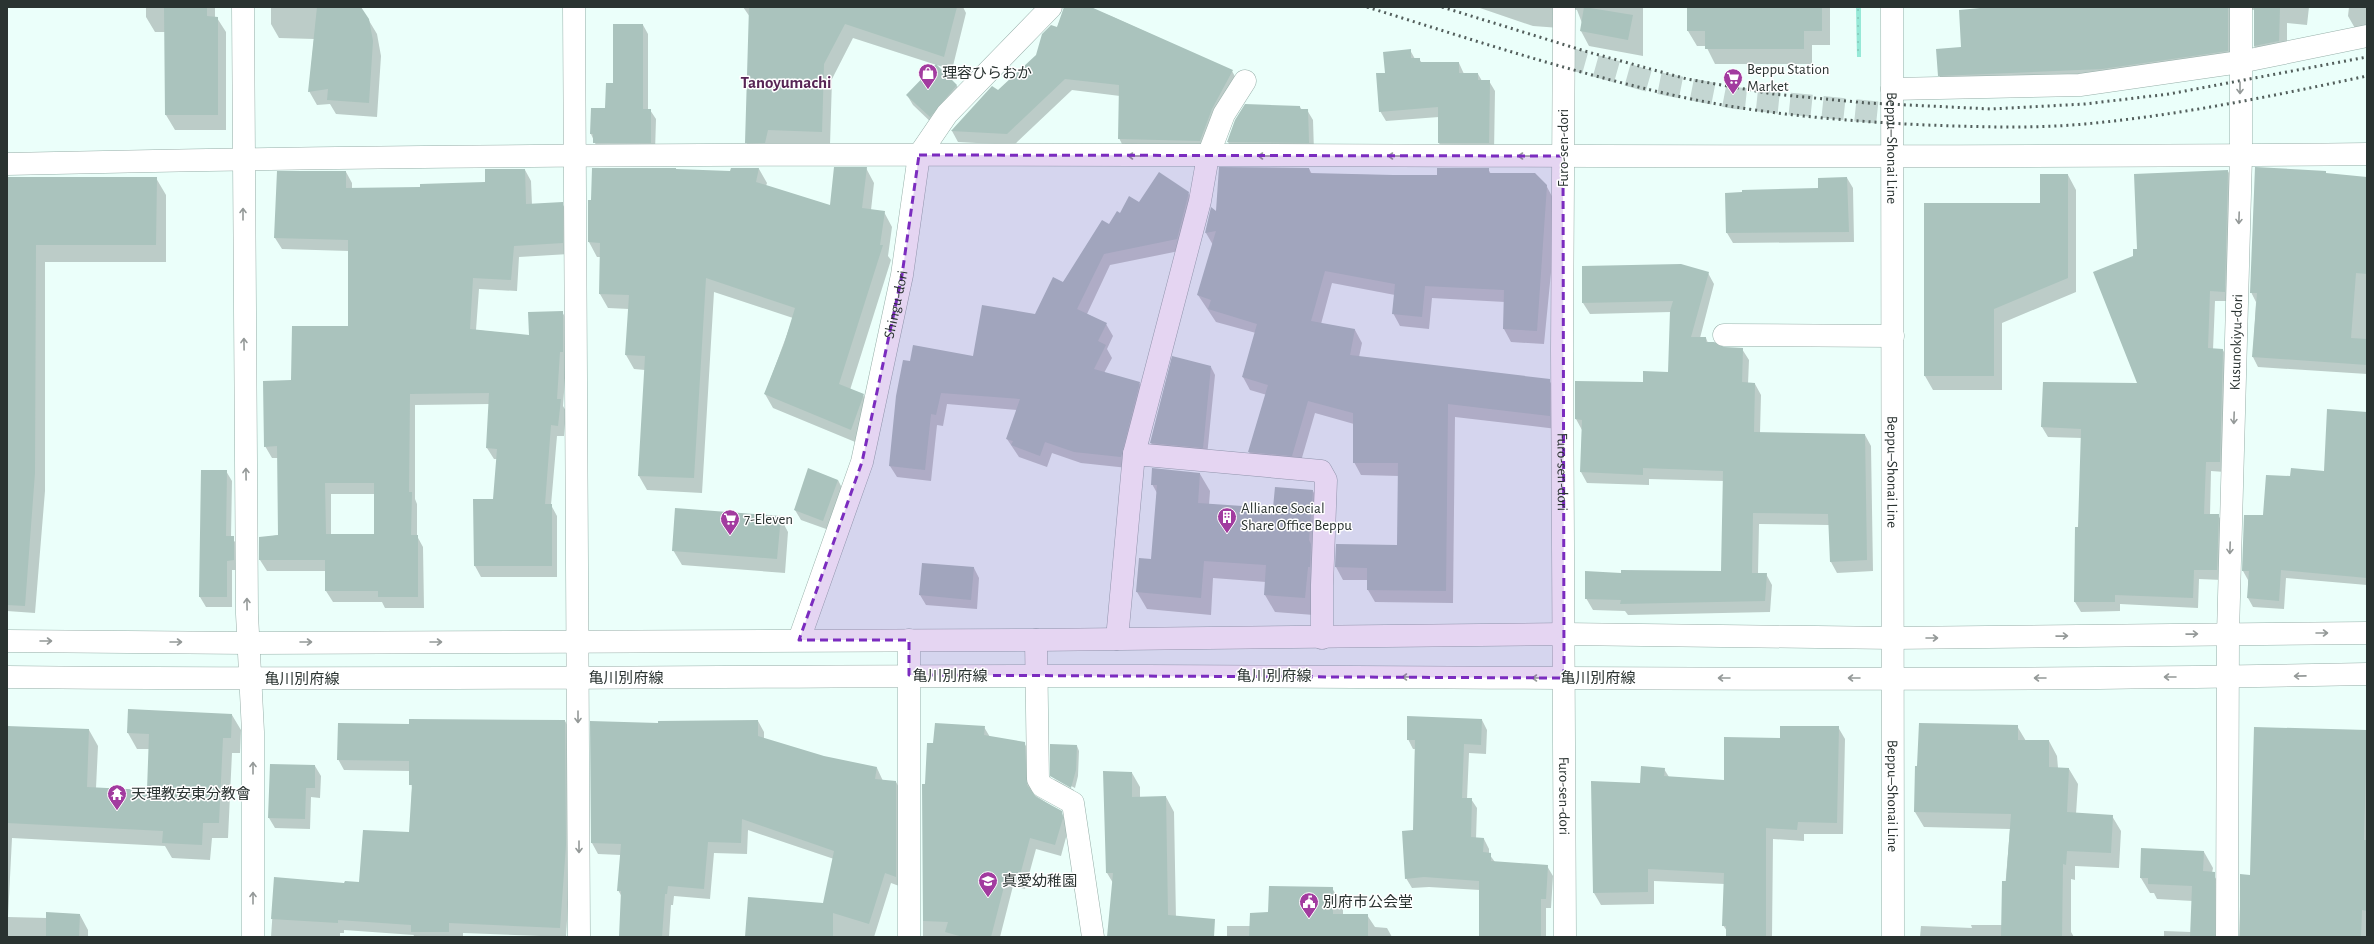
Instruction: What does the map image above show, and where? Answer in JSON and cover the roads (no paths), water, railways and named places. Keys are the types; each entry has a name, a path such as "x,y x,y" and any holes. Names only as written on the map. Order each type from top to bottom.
{"street":[{"path":"243,7 248,643 253,732 253,937"},
{"path":"574,7 579,937"},
{"name":"Shingu-dori","path":"799,640 862,462 902,275 918,155 946,114 1051,7"},
{"name":"Furo-sen-dori","path":"1564,7 1565,937"},
{"name":"Beppu–Shonai Line","path":"1892,7 1894,937"},
{"name":"Kusunokiyu-dori","path":"2227,937 2228,634 2241,156 2241,7"},
{"path":"1892,89 2080,85 2240,62 2367,36"},
{"path":"1117,639 1134,454 1200,200 1208,156 1224,114 1245,81"},
{"path":"7,164 243,159 575,156 918,155 1892,158 2367,154"},
{"path":"1724,335 1892,336"},
{"path":"1134,454 1321,471 1326,480 1322,584 1322,638"},
{"path":"7,641 248,643 1036,640 1322,638 1564,634 1893,638 2367,633"},
{"path":"909,640 909,937"},
{"path":"1036,640 1038,779 1042,786 1073,803 1093,937"},
{"name":"亀川別府線","path":"7,676 250,679 909,675 1893,678 2228,677 2367,674"}],"tunnel":[{"path":"1564,57 1653,82 1735,98 1892,114"}],"railway":[{"path":"1367,7 1560,66 1677,96 1739,108 1801,116 1864,121 1926,125 2010,127 2074,125 2163,115 2265,97 2367,76"},
{"path":"1442,7 1588,52 1687,79 1773,94 1867,103 1991,109 2085,104 2169,94 2367,57"}],"place":[{"name":"理容ひらおか","path":"928,90"},
{"name":"Beppu Station Market","path":"1733,95"},
{"name":"Alliance Social Share Office Beppu","path":"1227,534"},
{"name":"7-Eleven","path":"730,536"},
{"name":"天理教安東分教會","path":"117,811"},
{"name":"真愛幼稚園","path":"988,898"},
{"name":"別府市公会堂","path":"1309,919"}],"district":[{"name":"Tanoyumachi","path":"786,82"}]}
